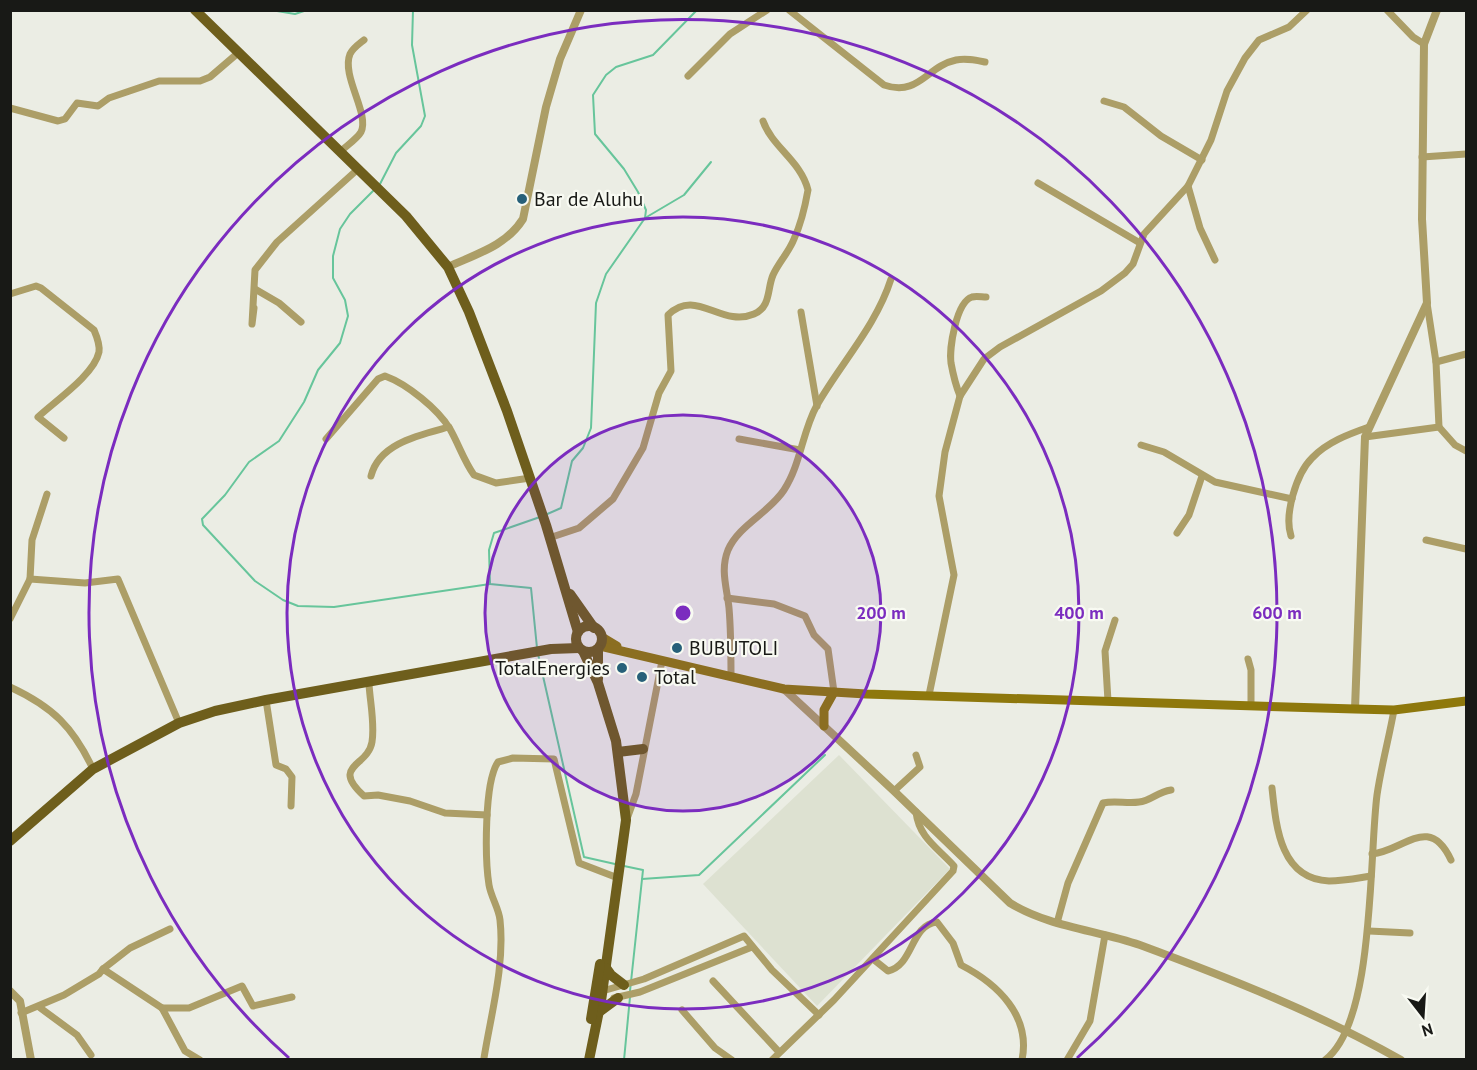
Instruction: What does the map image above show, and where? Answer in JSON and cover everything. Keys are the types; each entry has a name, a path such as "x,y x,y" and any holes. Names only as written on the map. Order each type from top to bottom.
{"main road":[{"path":"195,10 383,193 448,267 469,312 541,510 581,649 598,682 618,752 626,820 589,1059"},
{"path":"564,586 594,628 600,644 598,682"},
{"path":"548,650 578,633 584,627 594,628"},
{"path":"600,644 784,689 1394,710 1467,701"},
{"path":"10,841 93,769 179,723 266,700 369,684 548,650 581,649 591,652 600,644"},
{"path":"824,726 824,710 834,692"},
{"path":"618,752 643,749"},
{"path":"584,1059 606,968 618,877"},
{"path":"598,1000 622,991 606,968"}],"street":[{"path":"448,267 500,243 515,232 524,219 546,107 560,59 581,10"},
{"path":"688,76 730,33 767,10"},
{"path":"789,10 884,85 897,89 913,86 955,60 985,62"},
{"path":"929,695 954,574 939,496 945,452 960,396 984,359 1000,347 1109,285 1133,264 1144,234 1188,186 1212,140 1227,91 1245,58 1267,34 1288,27 1307,10"},
{"path":"1388,10 1413,37 1424,44"},
{"path":"1437,10 1424,44 1422,158 1426,303 1436,362 1439,427 1455,445 1467,451"},
{"path":"340,152 360,133 363,124 350,82 349,65 352,50 364,40"},
{"path":"10,108 58,121 65,119 77,103 98,106 109,98 159,81 200,81 210,77 238,53"},
{"path":"1104,101 1124,106 1161,136 1202,160"},
{"path":"549,538 579,528 597,514 613,499 639,457 661,387 671,371 668,315 678,308 697,305 727,318 740,317 754,314 768,299 773,275 794,239 808,190 798,167 762,121"},
{"path":"1422,158 1467,154"},
{"path":"254,308 252,324 255,270 267,254 358,169"},
{"path":"1038,183 1140,243"},
{"path":"1188,186 1200,228 1215,260"},
{"path":"730,677 724,566 729,549 750,523 770,508 784,490 816,406 886,295 891,279"},
{"path":"10,294 36,286 41,288 94,330 100,350 89,371 38,417 64,438"},
{"path":"255,289 279,303 301,322"},
{"path":"960,396 951,362 952,338 961,306 972,297 986,297"},
{"path":"1355,709 1365,437 1426,303"},
{"path":"801,312 816,406"},
{"path":"1436,362 1467,354"},
{"path":"326,439 378,379 385,376 406,388 449,428 466,464 474,475 482,480 496,483 530,478"},
{"path":"1291,536 1287,518 1292,499 1312,457 1336,440 1369,427"},
{"path":"1365,437 1439,427"},
{"path":"371,476 379,458 391,448 423,434 449,428"},
{"path":"739,439 800,450"},
{"path":"1141,445 1164,452 1202,476 1240,489 1292,499"},
{"path":"1177,533 1189,515 1202,476"},
{"path":"10,619 30,579 32,540 47,494"},
{"path":"1426,540 1467,549"},
{"path":"30,579 85,583 118,579 179,723"},
{"path":"727,598 774,604 805,616 814,635 830,652 834,692"},
{"path":"1108,701 1105,651 1115,620"},
{"path":"1248,659 1251,705"},
{"path":"626,820 636,794 662,661"},
{"path":"369,684 373,740 367,754 357,761 350,771 350,780 355,788 364,796 378,795 410,801 445,813 487,815"},
{"path":"10,687 39,702 71,729 93,769"},
{"path":"784,689 916,812 1003,899 1025,912 1138,945 1259,992 1347,1031 1401,1059"},
{"path":"266,700 276,765 286,769 292,777 291,806"},
{"path":"1325,1059 1340,1046 1347,1031 1363,969 1369,931 1377,795 1394,710"},
{"path":"894,791 920,767 916,755"},
{"path":"484,1058 500,960 500,918 493,902 485,856 487,815 498,762 513,758 554,759 579,863 618,877"},
{"path":"1272,788 1275,823 1288,860 1295,868 1314,879 1330,881 1371,876"},
{"path":"1057,922 1068,882 1103,803 1141,802 1158,792 1171,790"},
{"path":"772,1059 819,1015 873,959 953,871 954,866 949,860 922,835 917,826 916,812"},
{"path":"1372,854 1398,848 1407,839 1432,838 1443,843 1451,860"},
{"path":"873,959 888,971 896,969 903,963 923,927 937,922 953,943 961,965 975,972 1002,994 1016,1015 1025,1033 1022,1059"},
{"path":"21,1013 64,995 99,974 130,948 170,929"},
{"path":"1369,931 1410,933"},
{"path":"1067,1059 1090,1021 1105,935"},
{"path":"598,1000 744,936 772,970 819,1015"},
{"path":"622,991 640,992 752,947"},
{"path":"103,969 162,1008 185,1051 200,1059"},
{"path":"713,981 779,1052"},
{"path":"162,1008 189,1008 242,986 253,1006 291,997"},
{"path":"10,991 20,1001 31,1059"},
{"path":"39,1007 77,1035 91,1054"},
{"path":"682,1010 715,1047 732,1059"}],"shaded area":[{"path":"839,755 950,869 817,1006 703,884"}],"waterway":[{"path":"271,10 295,14 307,10"},
{"path":"380,184 396,153 421,126 425,116 412,45 413,10"},
{"path":"545,515 561,508 572,461 583,448 591,428 596,303 606,274 645,218 646,210 624,169 595,134 593,95 606,75 616,67 653,55 697,10"},
{"path":"645,218 684,195 711,162"},
{"path":"374,190 350,214 340,229 333,256 333,278 345,300 348,316 340,343 318,370 304,402 279,441 249,462 225,495 202,519 203,525 255,581 283,600 298,606 334,607 490,584"},
{"path":"537,648 531,588 490,584 489,550 494,533 540,517"},
{"path":"538,654 584,857 615,864"},
{"path":"642,879 699,875 825,755"},
{"path":"624,866 643,870 630,991"},
{"path":"624,1060 630,997"}],"place":[{"name":"Bar de Aluhu","path":"522,199"},
{"name":"BUBUTOLI","path":"677,648"},
{"name":"TotalEnergies","path":"622,668"},
{"name":"Total","path":"642,677"}]}
